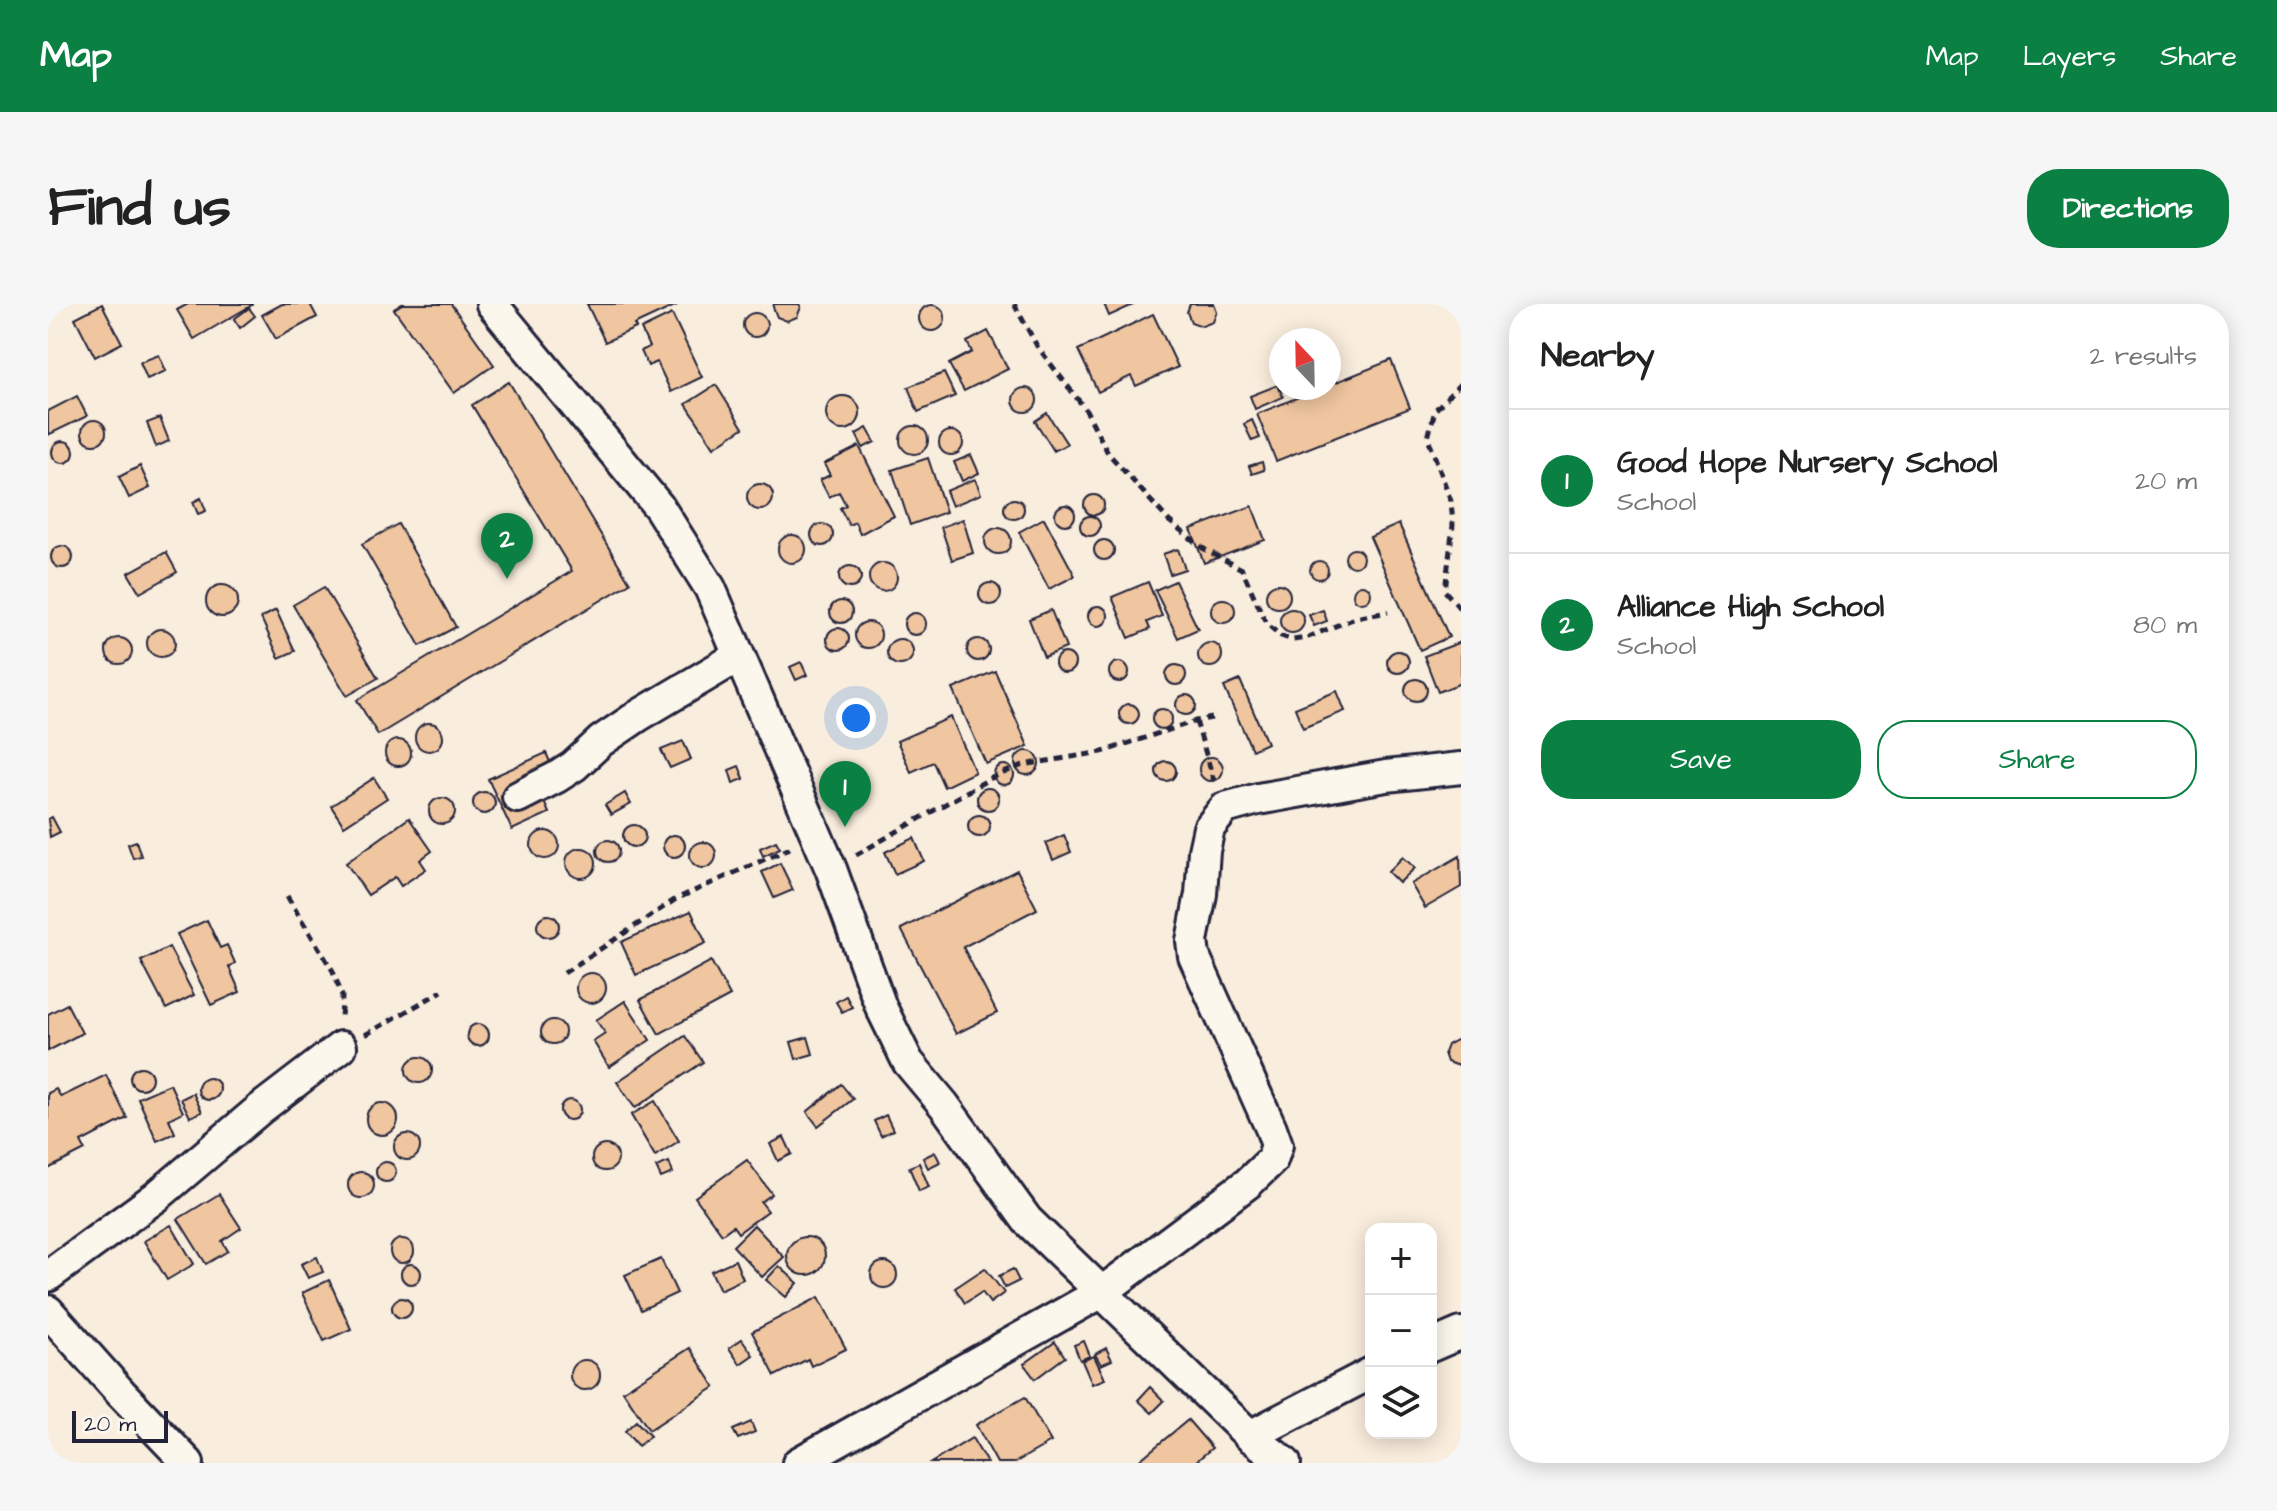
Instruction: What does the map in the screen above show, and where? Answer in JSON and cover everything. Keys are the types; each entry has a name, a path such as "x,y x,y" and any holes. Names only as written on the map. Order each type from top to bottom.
{"street":[{"path":"492,304 659,507 710,588 831,869 881,1007 908,1062 944,1105 1027,1220 1250,1436 1285,1463"},
{"path":"518,797 557,777 638,716 739,656"},
{"path":"798,1463 1102,1292 1248,1183 1272,1160 1277,1145 1271,1128 1194,956 1192,941 1201,894 1204,851 1209,828 1225,808 1372,778 1461,768"},
{"path":"48,1276 156,1197 260,1109 341,1047"},
{"path":"48,1311 188,1463"},
{"path":"1437,1343 1461,1333"},
{"path":"1250,1436 1365,1376"}],"path":[{"path":"1014,304 1037,346 1086,410 1108,453 1169,521 1204,549 1242,569 1266,623 1281,636 1293,640 1306,638 1355,618 1388,612"},
{"path":"1461,383 1435,410 1428,438 1451,501 1453,525 1445,591 1461,610"},
{"path":"831,869 1000,774 1023,765 1102,752 1212,718"},
{"path":"1196,721 1208,766 1225,808"},
{"path":"564,973 676,899 817,836"},
{"path":"287,896 333,971 342,996 341,1047 442,991"}],"building":[{"path":"102,304 122,343 95,357 75,318"},
{"path":"188,304 252,305 194,339 177,310"},
{"path":"282,304 310,304 317,317 276,339 262,315"},
{"path":"402,304 451,304 494,365 454,393 394,309"},
{"path":"587,304 676,304 677,305 605,342"},
{"path":"774,304 799,304 801,307 797,317 787,321 777,317"},
{"path":"1104,304 1135,304 1109,316"},
{"path":"1190,304 1214,304 1217,311 1213,322 1202,326 1191,322 1187,312"},
{"path":"932,305 941,309 945,318 941,327 932,331 923,327 919,318 923,309"},
{"path":"249,308 255,316 240,328 234,319"},
{"path":"755,313 764,316 767,325 764,334 755,337 746,334 743,325 746,316"},
{"path":"672,314 702,377 671,392 657,362 648,366 641,351 649,347 641,329"},
{"path":"1153,314 1178,367 1136,386 1131,376 1098,392 1078,350"},
{"path":"988,331 1008,369 964,391 949,364 972,352 967,342"},
{"path":"159,355 166,371 147,379 140,362"},
{"path":"1391,360 1410,408 1276,461 1257,414 1291,400 1341,400 1341,380"},
{"path":"944,373 955,396 918,412 908,387"},
{"path":"509,382 630,583 378,735 357,700 572,571 472,405"},
{"path":"716,385 743,428 714,447 686,404"},
{"path":"1025,388 1033,392 1037,400 1033,408 1025,412 1017,408 1013,400 1017,392"},
{"path":"1269,389 1269,400 1276,400 1255,409 1250,396"},
{"path":"77,396 87,416 48,435 48,411"},
{"path":"843,396 855,401 860,413 855,425 843,430 831,425 826,413 831,401"},
{"path":"1047,413 1067,444 1054,451 1035,421"},
{"path":"160,418 169,441 156,447 147,423"},
{"path":"94,420 105,427 106,432 99,443 94,444 83,437 82,432 89,421"},
{"path":"1252,420 1260,438 1252,441 1244,424"},
{"path":"914,426 924,430 928,440 924,450 914,454 904,450 900,440 904,430"},
{"path":"867,428 875,442 863,448 856,434"},
{"path":"951,431 962,438 963,443 956,454 951,455 940,448 939,443 946,432"},
{"path":"63,441 71,444 74,452 71,460 63,463 55,460 52,452 55,444"},
{"path":"859,446 894,516 860,534 855,522 849,525 840,508 846,505 839,492 829,497 820,480 830,475 824,464"},
{"path":"971,455 979,473 962,481 954,462"},
{"path":"928,458 946,512 910,525 892,470"},
{"path":"1262,462 1264,470 1252,474 1249,466"},
{"path":"140,466 150,488 129,498 119,477"},
{"path":"975,479 981,494 952,506 946,491"},
{"path":"760,484 769,488 773,497 769,506 760,510 751,506 747,497 751,488"},
{"path":"1094,495 1101,498 1104,505 1101,512 1094,515 1087,512 1084,505 1087,498"},
{"path":"201,498 206,511 198,514 193,502"},
{"path":"1014,499 1021,502 1024,509 1021,516 1014,519 1007,516 1004,509 1007,502"},
{"path":"1061,505 1069,505 1075,515 1069,525 1061,525 1055,519 1055,511"},
{"path":"1252,506 1265,540 1204,563 1191,529"},
{"path":"1090,516 1097,519 1100,526 1097,533 1090,536 1083,533 1080,526 1083,519"},
{"path":"1044,518 1075,576 1049,589 1019,532"},
{"path":"963,519 973,553 952,560 941,527"},
{"path":"398,524 456,627 420,646 362,544"},
{"path":"822,524 830,527 833,535 830,543 822,546 814,543 811,535 814,527"},
{"path":"1399,524 1449,637 1420,650 1370,537"},
{"path":"998,528 1008,531 1011,541 1008,551 998,554 988,551 985,541 988,531"},
{"path":"792,535 802,539 806,549 802,559 792,563 782,559 778,549 782,539"},
{"path":"1104,540 1111,543 1114,550 1111,557 1104,560 1097,557 1094,550 1097,543"},
{"path":"62,546 70,549 73,557 70,565 62,568 54,565 51,557 54,549"},
{"path":"1178,549 1185,569 1170,574 1163,554"},
{"path":"1350,549 1358,549 1363,558 1361,565 1350,567 1345,562 1345,554"},
{"path":"166,552 177,572 140,593 128,573"},
{"path":"1315,561 1323,561 1328,570 1326,577 1315,579 1310,574 1310,566"},
{"path":"883,563 893,567 897,577 893,587 883,591 873,587 869,577 873,567"},
{"path":"850,566 858,569 861,577 858,585 850,588 842,585 839,577 842,569"},
{"path":"1175,581 1198,629 1178,638 1155,590"},
{"path":"1148,582 1162,616 1147,622 1150,629 1129,638 1112,597"},
{"path":"990,583 998,586 1001,594 998,602 990,605 982,602 979,594 982,586"},
{"path":"1278,584 1286,588 1290,596 1286,604 1278,608 1270,604 1266,596 1270,588"},
{"path":"222,585 233,590 238,601 233,612 222,617 211,612 206,601 211,590"},
{"path":"1358,585 1366,585 1371,594 1369,601 1358,603 1353,598 1353,590"},
{"path":"324,587 378,678 347,696 293,605"},
{"path":"1223,599 1231,603 1235,611 1231,619 1223,623 1215,619 1211,611 1215,603"},
{"path":"841,601 849,604 852,612 849,620 841,623 833,620 830,612 833,604"},
{"path":"1094,606 1102,606 1108,616 1102,626 1094,626 1088,620 1088,612"},
{"path":"1292,609 1303,616 1304,621 1297,632 1292,633 1281,626 1280,621 1287,610"},
{"path":"276,610 295,651 279,658 261,618"},
{"path":"1051,610 1066,648 1044,657 1029,619"},
{"path":"1323,610 1327,621 1314,626 1309,615"},
{"path":"915,613 923,616 926,624 923,632 915,635 907,632 904,624 907,616"},
{"path":"868,622 878,625 881,635 878,645 868,648 858,645 855,635 858,625"},
{"path":"838,628 846,631 849,639 846,647 838,650 830,647 827,639 830,631"},
{"path":"161,629 171,633 175,643 171,653 161,657 151,653 147,643 151,633"},
{"path":"119,638 128,642 132,651 128,660 119,664 110,660 106,651 110,642"},
{"path":"900,639 910,642 913,652 910,662 900,665 890,662 887,652 890,642"},
{"path":"978,639 986,642 989,650 986,658 978,661 970,658 967,650 970,642"},
{"path":"1461,642 1461,683 1438,692 1424,656"},
{"path":"1210,643 1218,647 1222,655 1218,663 1210,667 1202,663 1198,655 1202,647"},
{"path":"1398,651 1409,662 1398,673 1387,662"},
{"path":"1065,653 1072,656 1075,663 1072,670 1065,673 1058,670 1055,663 1058,656"},
{"path":"801,662 807,675 796,680 790,667"},
{"path":"1115,662 1123,662 1129,672 1123,682 1115,682 1109,676 1109,668"},
{"path":"1176,665 1183,668 1186,675 1183,682 1176,685 1169,682 1166,675 1169,668"},
{"path":"995,671 1028,746 986,764 953,689"},
{"path":"1416,679 1424,682 1427,690 1424,698 1416,701 1408,698 1405,690 1408,682"},
{"path":"1240,680 1267,743 1252,750 1224,687"},
{"path":"1337,691 1345,711 1303,728 1295,708"},
{"path":"1186,695 1193,698 1196,705 1193,712 1186,715 1179,712 1176,705 1179,698"},
{"path":"1129,704 1136,707 1139,714 1136,721 1129,724 1122,721 1119,714 1122,707"},
{"path":"1162,709 1169,712 1172,719 1169,726 1162,729 1155,726 1152,719 1155,712"},
{"path":"951,717 975,772 944,787 933,762 911,772 897,741"},
{"path":"429,723 439,727 443,737 439,747 429,751 419,747 415,737 419,727"},
{"path":"398,740 407,744 411,753 407,762 398,766 389,762 385,753 389,744"},
{"path":"683,741 691,759 670,768 661,750"},
{"path":"1027,751 1038,758 1039,763 1032,774 1027,775 1016,768 1015,763 1022,752"},
{"path":"546,753 556,775 541,795 549,813 512,830 488,779"},
{"path":"1211,757 1219,761 1223,769 1219,777 1211,781 1203,777 1199,769 1203,761"},
{"path":"1162,761 1170,761 1176,771 1170,781 1162,781 1156,775 1156,767"},
{"path":"1004,765 1011,768 1014,775 1011,782 1004,785 997,782 994,775 997,768"},
{"path":"739,766 744,779 733,783 729,770"},
{"path":"374,778 387,798 344,826 331,806"},
{"path":"988,788 996,791 999,799 996,807 988,810 980,807 977,799 980,791"},
{"path":"484,792 492,795 495,803 492,811 484,814 476,811 473,803 476,795"},
{"path":"625,793 631,804 611,815 605,805"},
{"path":"442,798 452,801 455,811 452,821 442,824 432,821 429,811 432,801"},
{"path":"979,815 987,818 990,826 987,834 979,837 971,834 968,826 971,818"},
{"path":"52,817 60,832 50,837 48,819"},
{"path":"409,818 432,851 420,860 426,869 401,886 395,877 368,895 346,863"},
{"path":"634,825 642,828 645,836 642,844 634,847 626,844 623,836 626,828"},
{"path":"545,831 555,835 559,845 555,855 545,859 535,855 531,845 535,835"},
{"path":"674,835 682,838 685,846 682,854 674,857 666,854 663,846 666,838"},
{"path":"1064,835 1071,852 1053,860 1046,843"},
{"path":"914,838 924,861 895,874 885,852"},
{"path":"608,840 616,843 619,851 616,859 608,862 600,859 597,851 600,843"},
{"path":"136,841 141,856 133,858 128,844"},
{"path":"776,841 780,848 763,856 760,848"},
{"path":"703,842 713,845 716,855 713,865 703,868 693,865 690,855 693,845"},
{"path":"581,848 587,849 595,857 595,869 587,877 581,878 575,877 567,869 566,863 567,857 575,849"},
{"path":"1460,856 1461,887 1425,908 1411,884"},
{"path":"1403,857 1415,868 1399,883 1388,872"},
{"path":"780,863 793,890 774,898 762,872"},
{"path":"1017,870 1037,909 963,947 997,1013 956,1034 901,929"},
{"path":"691,911 706,943 636,975 621,942"},
{"path":"548,915 556,918 559,926 556,934 548,937 540,934 537,926 540,918"},
{"path":"207,920 220,948 227,945 235,963 229,967 240,992 211,1005 177,934"},
{"path":"169,947 194,995 166,1009 141,961"},
{"path":"711,961 730,996 659,1034 640,1000"},
{"path":"591,973 602,977 606,988 602,999 591,1003 580,999 576,988 580,977"},
{"path":"846,996 852,1007 842,1012 836,1002"},
{"path":"625,1001 650,1040 609,1067 593,1041 605,1033 596,1020"},
{"path":"67,1004 82,1033 48,1051 48,1014"},
{"path":"553,1020 562,1023 565,1032 562,1041 553,1044 544,1041 541,1032 544,1023"},
{"path":"478,1024 489,1035 478,1046 467,1035"},
{"path":"685,1036 703,1062 635,1108 617,1082"},
{"path":"808,1037 813,1054 796,1059 791,1042"},
{"path":"1456,1040 1461,1042 1461,1064 1456,1065 1447,1062 1444,1053 1447,1045"},
{"path":"419,1057 428,1061 432,1070 428,1079 419,1083 410,1079 406,1070 410,1061"},
{"path":"141,1067 149,1070 152,1078 149,1086 141,1089 133,1086 130,1078 133,1070"},
{"path":"106,1075 127,1118 81,1142 85,1150 48,1169 48,1093 56,1089 61,1097"},
{"path":"209,1078 217,1081 220,1089 217,1097 209,1100 201,1097 198,1089 201,1081"},
{"path":"170,1084 183,1112 169,1119 175,1133 157,1141 138,1098"},
{"path":"841,1084 853,1099 818,1126 807,1112"},
{"path":"193,1093 202,1112 190,1117 181,1099"},
{"path":"566,1100 574,1100 580,1110 574,1120 566,1120 560,1114 560,1106"},
{"path":"655,1101 679,1141 655,1156 631,1115"},
{"path":"382,1103 393,1108 398,1119 393,1130 382,1135 371,1130 366,1119 371,1108"},
{"path":"886,1115 893,1130 881,1136 874,1121"},
{"path":"407,1134 416,1138 420,1147 416,1156 407,1160 398,1156 394,1147 398,1138"},
{"path":"784,1137 792,1154 778,1161 770,1144"},
{"path":"605,1145 614,1149 618,1158 614,1167 605,1171 596,1167 592,1158 596,1149"},
{"path":"935,1152 940,1162 928,1168 923,1158"},
{"path":"747,1160 772,1194 761,1202 768,1211 738,1233 733,1226 722,1234 695,1197"},
{"path":"382,1162 390,1162 396,1172 390,1182 382,1182 376,1176 376,1168"},
{"path":"669,1162 673,1173 661,1178 656,1167"},
{"path":"919,1163 929,1187 919,1191 909,1167"},
{"path":"361,1172 370,1176 374,1185 370,1194 361,1198 352,1194 348,1185 352,1176"},
{"path":"219,1194 241,1228 222,1241 228,1251 206,1264 178,1219"},
{"path":"171,1225 194,1264 167,1280 144,1241"},
{"path":"754,1225 784,1257 762,1277 733,1246"},
{"path":"806,1237 820,1242 825,1256 820,1270 806,1275 792,1270 787,1256 792,1242"},
{"path":"402,1239 410,1243 414,1251 410,1259 402,1263 394,1259 390,1251 394,1243"},
{"path":"317,1257 323,1272 308,1278 301,1264"},
{"path":"661,1259 677,1293 641,1310 625,1275"},
{"path":"735,1260 743,1279 720,1290 711,1271"},
{"path":"884,1262 893,1266 897,1275 893,1284 884,1288 875,1284 871,1275 875,1266"},
{"path":"407,1264 415,1264 421,1274 415,1284 407,1284 401,1278 401,1270"},
{"path":"779,1266 798,1283 786,1297 766,1280"},
{"path":"985,1268 1004,1293 990,1303 982,1292 965,1303 955,1288"},
{"path":"1013,1269 1019,1281 1005,1288 999,1276"},
{"path":"329,1280 351,1329 324,1341 302,1293"},
{"path":"819,1297 846,1349 811,1366 808,1359 775,1376 752,1332"},
{"path":"398,1298 406,1298 412,1308 406,1318 398,1318 392,1312 392,1304"},
{"path":"742,1339 753,1355 740,1364 729,1348"},
{"path":"1084,1341 1090,1356 1080,1360 1074,1345"},
{"path":"1055,1342 1065,1357 1035,1379 1024,1364"},
{"path":"690,1348 715,1387 649,1430 623,1391"},
{"path":"1106,1348 1112,1360 1101,1365 1095,1354"},
{"path":"1094,1356 1105,1379 1092,1384 1082,1361"},
{"path":"585,1360 591,1361 599,1369 599,1381 591,1389 585,1390 579,1389 571,1381 570,1375 571,1369 579,1361"},
{"path":"1150,1387 1164,1401 1152,1413 1138,1400"},
{"path":"1025,1397 1051,1442 1014,1463 997,1463 976,1425"},
{"path":"1188,1420 1212,1448 1194,1463 1136,1463"},
{"path":"636,1421 650,1436 638,1446 625,1431"},
{"path":"751,1422 755,1432 738,1439 733,1430"},
{"path":"972,1438 987,1463 931,1463"}],"place":[{"name":"Alliance High School","path":"507,579"},
{"name":"Good Hope Nursery School","path":"845,827"}]}
